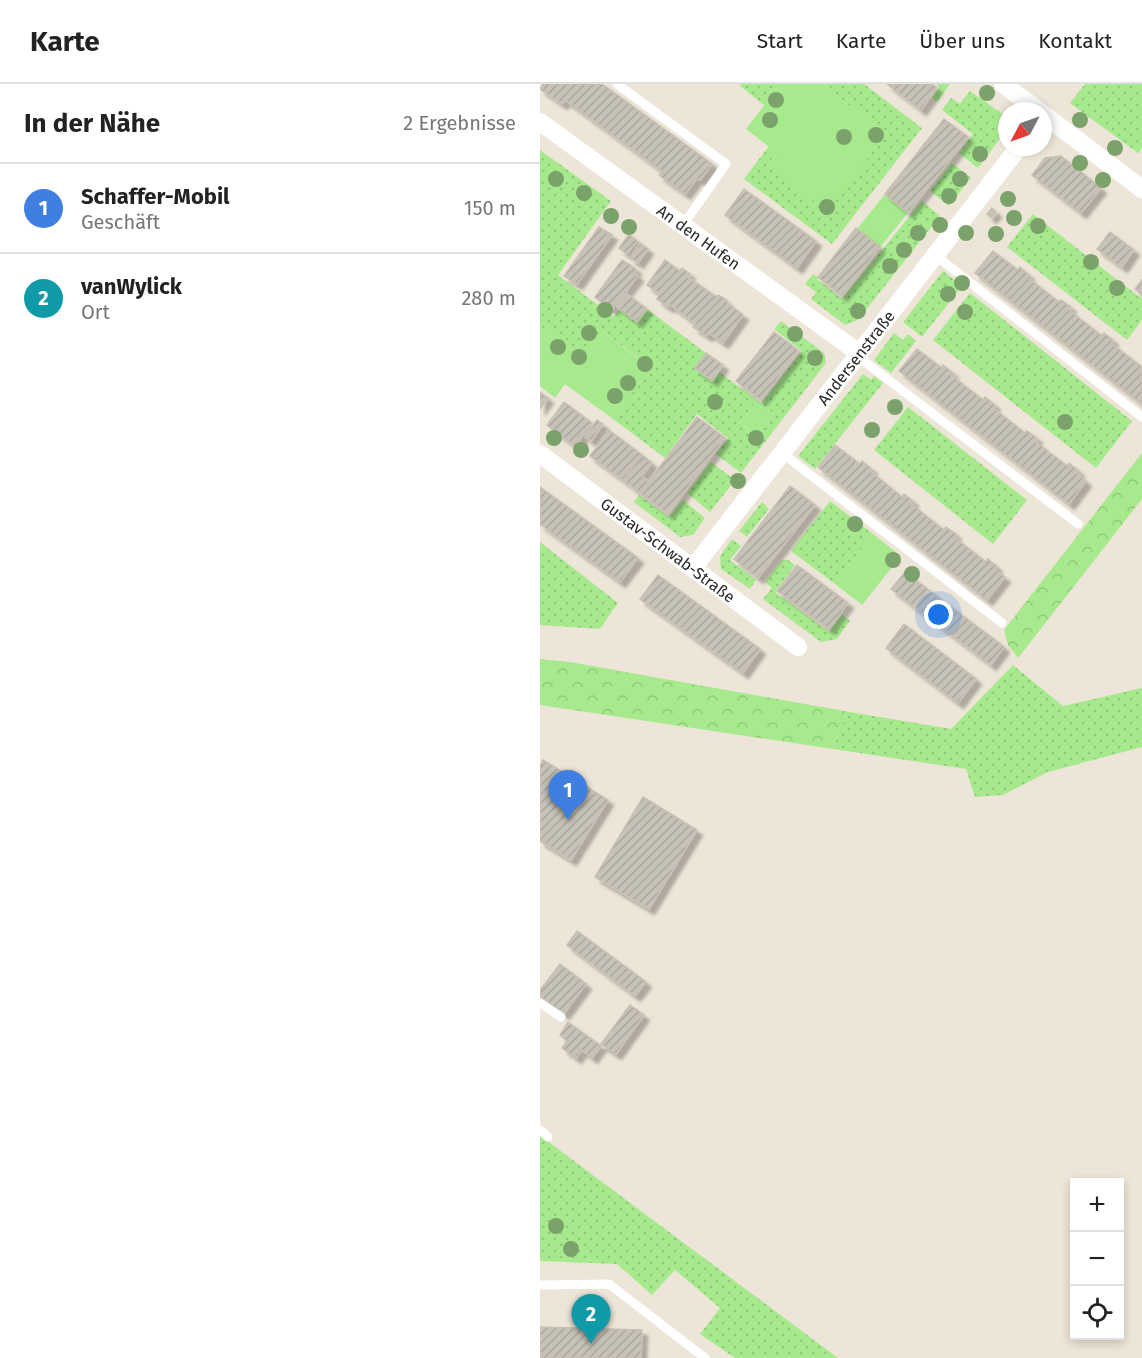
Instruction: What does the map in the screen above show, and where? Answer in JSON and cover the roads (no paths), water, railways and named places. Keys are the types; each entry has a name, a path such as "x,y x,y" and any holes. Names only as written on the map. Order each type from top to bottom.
{"street":[{"path":"1003,84 1027,102"},
{"name":"An den Hufen","path":"540,122 858,354"},
{"path":"1052,122 1142,189"},
{"name":"Andersenstraße","path":"693,568 1011,156"},
{"name":"Gustav-Schwab-Straße","path":"540,454 798,647"}],"lane":[{"path":"617,84 726,164 683,225"},
{"path":"935,255 1142,417"},
{"path":"858,354 1078,524"},
{"path":"782,453 1002,623"},
{"path":"540,1003 561,1017"},
{"path":"540,1130 548,1137"},
{"path":"540,1285 609,1284 705,1358"}],"place":[{"name":"Schaffer-Mobil","path":"568,820"},
{"name":"vanWylick","path":"591,1344"}]}
